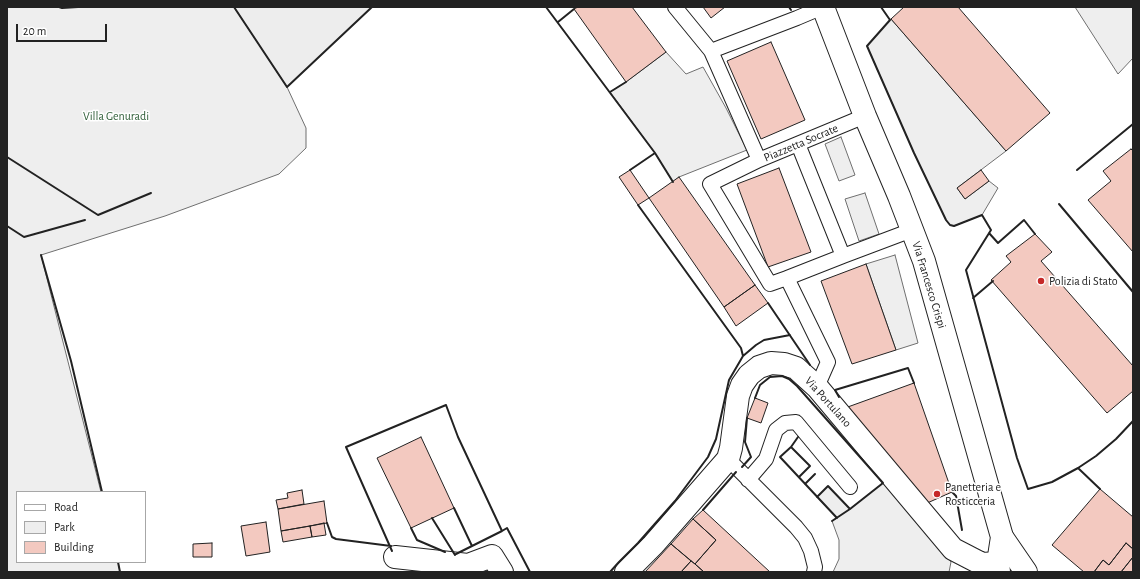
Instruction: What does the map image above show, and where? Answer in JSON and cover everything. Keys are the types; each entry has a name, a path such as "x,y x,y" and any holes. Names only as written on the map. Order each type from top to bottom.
{"street":[{"name":"Via Francesco Crispi","path":"823,7 864,116 899,196 924,261 1002,538 998,568"},
{"name":"Via Portulano","path":"626,572 653,545 728,459 731,448 738,396 742,385 749,374 760,367 771,363 784,364 796,368 817,387 953,549 982,564 998,568"},
{"path":"1002,538 1026,572"},
{"path":"395,557 468,565 492,556 502,572"}],"lane":[{"name":"Piazzetta Socrate","path":"675,7 711,51 759,160 864,116"},
{"path":"711,51 823,7"},
{"path":"798,144 843,256"},
{"path":"759,160 710,184 770,284 912,230"},
{"path":"787,278 828,362 817,387"},
{"path":"748,480 766,459 776,430 785,423 796,422 850,487"},
{"path":"728,459 796,527 811,551 815,567 814,572"}],"green space":[{"name":"Villa Genuradi","path":"7,7 234,7 287,87 306,128 306,148 279,174 165,216 41,255 101,491 16,491 16,563 118,563 120,572 7,572"},
{"path":"1075,7 1133,7 1133,58 1118,74"},
{"path":"891,19 1006,151 957,188 965,199 989,181 998,188 982,215 954,226 950,225 946,220 914,153 867,46"},
{"path":"666,52 686,74 703,67 747,150 679,177 673,182 655,153 610,92"},
{"path":"841,137 855,175 839,181 825,144"},
{"path":"865,193 879,234 859,241 845,199"},
{"path":"895,255 918,343 896,350 866,264"},
{"path":"883,483 942,549 951,562 949,572 833,572 839,559 839,540 832,521 837,518 817,497 828,486 850,509"}],"shaded area":[{"path":"234,7 372,7 287,87"}],"building":[{"path":"578,7 632,7 666,52 626,82 574,9"},
{"path":"703,7 725,7 711,18"},
{"path":"904,7 958,7 1050,113 1006,151 891,19"},
{"path":"771,42 805,120 761,139 727,61"},
{"path":"1131,149 1133,151 1133,252 1088,200 1111,181 1103,171"},
{"path":"779,168 811,252 768,267 737,184"},
{"path":"630,170 649,198 638,205 619,177"},
{"path":"981,170 989,181 965,199 957,188"},
{"path":"679,177 755,285 724,307 649,198"},
{"path":"1035,234 1052,252 1041,261 1133,366 1133,391 1107,413 991,280 1011,262 1006,256"},
{"path":"866,264 896,350 852,364 821,281"},
{"path":"755,285 768,303 736,326 724,307"},
{"path":"914,383 952,492 925,504 845,408"},
{"path":"755,398 768,403 761,423 747,418"},
{"path":"421,437 454,508 411,528 377,458"},
{"path":"1100,489 1133,517 1133,549 1126,543 1109,565 1103,560 1094,572 1084,572 1052,545"},
{"path":"302,490 304,504 278,509 276,500 288,498 287,493"},
{"path":"324,501 327,523 281,531 278,509"},
{"path":"703,510 770,572 704,572 695,564 716,540 693,519"},
{"path":"693,519 716,540 695,564 671,544"},
{"path":"266,522 270,552 246,556 241,526"},
{"path":"324,523 326,535 312,537 310,526"},
{"path":"310,526 312,537 283,542 281,531"},
{"path":"212,543 212,557 193,557 193,544"},
{"path":"1126,543 1133,549 1133,557 1121,572 1094,572 1103,560 1109,565"},
{"path":"671,544 691,561 681,572 645,572"},
{"path":"1133,557 1133,572 1121,572"},
{"path":"691,561 695,564 704,572 681,572"}],"wall":[{"path":"59,7 78,7"},
{"path":"234,7 287,87 372,7"},
{"path":"546,7 655,153 673,182"},
{"path":"881,7 890,20 867,46 914,153 946,220 950,225 954,226 982,215 991,230 966,270 1017,458 1028,489 1052,482 1078,468 1096,456 1116,439 1133,421"},
{"path":"558,22 574,9"},
{"path":"610,92 626,82"},
{"path":"1077,170 1133,124"},
{"path":"630,170 655,153"},
{"path":"7,157 98,215 151,193"},
{"path":"1059,204 1133,292"},
{"path":"638,205 741,348 743,356"},
{"path":"7,226 24,237 85,220"},
{"path":"989,233 998,243 1024,220 1035,234"},
{"path":"41,255 71,361 102,491"},
{"path":"973,298 993,281"},
{"path":"768,303 810,365"},
{"path":"610,572 675,501 708,457 716,439 729,380 743,356 764,340 790,335"},
{"path":"839,397 835,390 908,368 914,383"},
{"path":"755,398 760,385 770,377 782,376 789,379 797,386 883,483 832,521"},
{"path":"392,551 346,447 446,405 458,437 502,531 456,554"},
{"path":"742,467 751,457 745,442 747,418"},
{"path":"798,437 791,447 780,457 837,518"},
{"path":"791,447 810,466 799,477"},
{"path":"1078,468 1100,489"},
{"path":"703,510 736,472"},
{"path":"805,484 815,474"},
{"path":"817,497 828,486 850,509"},
{"path":"952,492 956,496 962,530"},
{"path":"454,508 472,546"},
{"path":"432,518 455,555"},
{"path":"327,523 332,537 336,539 391,546"},
{"path":"411,528 417,540 445,552"},
{"path":"502,531 507,528 530,572"},
{"path":"118,563 120,572"}],"place":[{"name":"Polizia di Stato","path":"1041,281"},
{"name":"Panetteria e Rosticceria","path":"937,494"}]}
